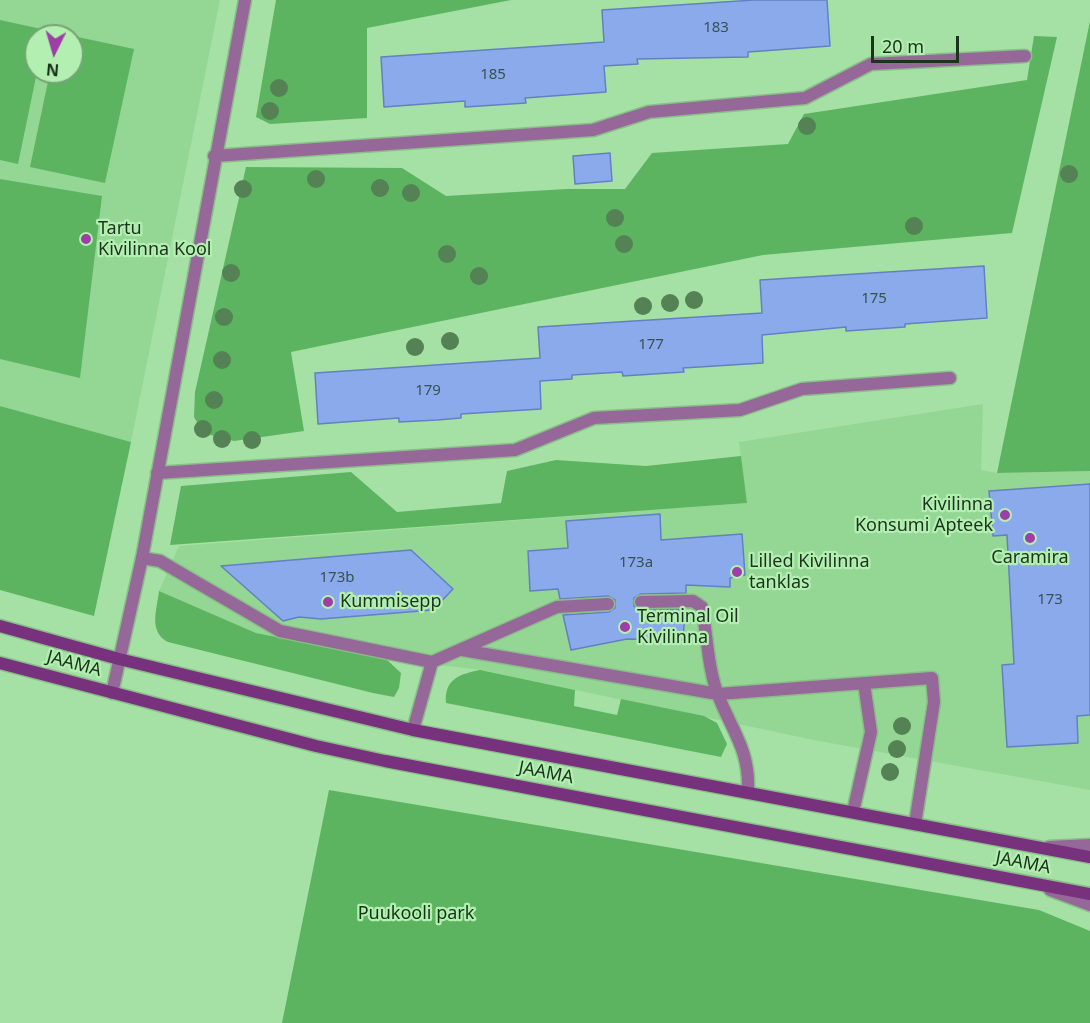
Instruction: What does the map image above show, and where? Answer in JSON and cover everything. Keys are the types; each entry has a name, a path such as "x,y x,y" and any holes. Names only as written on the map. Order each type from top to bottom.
{"main road":[{"name":"JAAMA","path":"0,626 119,659 412,730 1090,857"},
{"name":"JAAMA","path":"0,663 316,746 385,761 1090,894"}],"street":[{"path":"112,693 142,558 214,156 245,0"},
{"path":"214,156 593,130 649,112 805,98 871,64 1025,56"},
{"path":"157,473 515,450 594,418 740,410 802,389 950,378"},
{"path":"142,558 159,561 280,631 432,662 557,607 608,604"},
{"path":"641,602 693,601 702,608 718,694 740,739 749,770 748,792"},
{"path":"462,650 718,694 933,678 934,702 915,824"},
{"path":"412,730 432,662"},
{"path":"853,812 871,732 864,683"},
{"path":"1037,847 1090,846"},
{"path":"1032,883 1090,904"}],"shaded area":[{"name":"Tartu Kivilinna Kool","path":"0,0 220,0 131,442 0,406"},
{"path":"983,404 981,470 997,473 1090,471 1090,790 819,741 480,670 385,658 256,633 159,591 179,546 747,503 739,442"}],"green space":[{"path":"276,0 511,0 367,28 367,118 270,124 256,117"},
{"path":"0,20 24,25 24,84 35,84 18,164 0,160"},
{"path":"1090,21 1090,471 997,473"},
{"path":"1034,36 1057,37 1012,233 763,255 291,352 304,431 234,441 203,433 194,417 195,392 246,167 402,168 446,196 567,189 625,189 652,153 788,144 804,114 1027,80"},
{"path":"84,38 134,49 105,183 30,167 47,84 84,84"},
{"path":"0,179 102,196 80,378 0,359"},
{"path":"0,406 131,442 94,616 0,590"},
{"path":"741,456 747,503 170,545 181,486 351,472 397,512 501,503 507,471 556,460 646,466"},
{"path":"159,591 256,633 385,658 401,673 399,688 394,697 373,693 168,642 162,638 156,626"},
{"path":"480,670 575,690 574,706 617,715 621,699 704,716 717,723 727,744 721,757 446,703 448,688 455,679 466,673"},
{"name":"Puukooli park","path":"329,790 1039,910 1090,931 1090,1023 282,1023"}],"building":[{"path":"754,0 827,0 830,46 748,52 748,57 637,59 638,64 604,66 606,92 525,98 526,103 465,107 465,101 384,107 381,57 604,42 602,10"},
{"path":"610,153 612,181 575,184 573,156"},
{"path":"984,266 987,318 905,324 905,327 846,331 846,327 762,335 763,363 683,368 684,372 623,376 622,372 572,375 572,379 540,381 541,409 461,414 461,418 437,420 399,422 399,418 318,424 315,373 540,358 538,327 762,313 760,280"},
{"path":"1090,484 1090,715 1077,716 1078,743 1007,747 1002,665 1014,664 1007,535 993,536 989,491"},
{"path":"660,514 661,540 742,534 745,575 730,578 730,587 686,585 686,593 641,594 634,598 634,606 641,610 685,609 683,640 627,639 571,650 563,615 609,612 615,608 615,600 608,596 560,599 558,589 530,591 528,551 568,548 566,521"},
{"path":"411,550 453,589 433,610 321,619 299,617 283,621 221,566"}],"place":[{"name":"Tartu Kivilinna Kool","path":"86,239"},
{"name":"Kivilinna Konsumi Apteek","path":"1005,515"},
{"name":"Caramira","path":"1030,538"},
{"name":"Lilled Kivilinna tanklas","path":"737,572"},
{"name":"Kummisepp","path":"328,602"},
{"name":"Terminal Oil Kivilinna","path":"625,627"}]}
